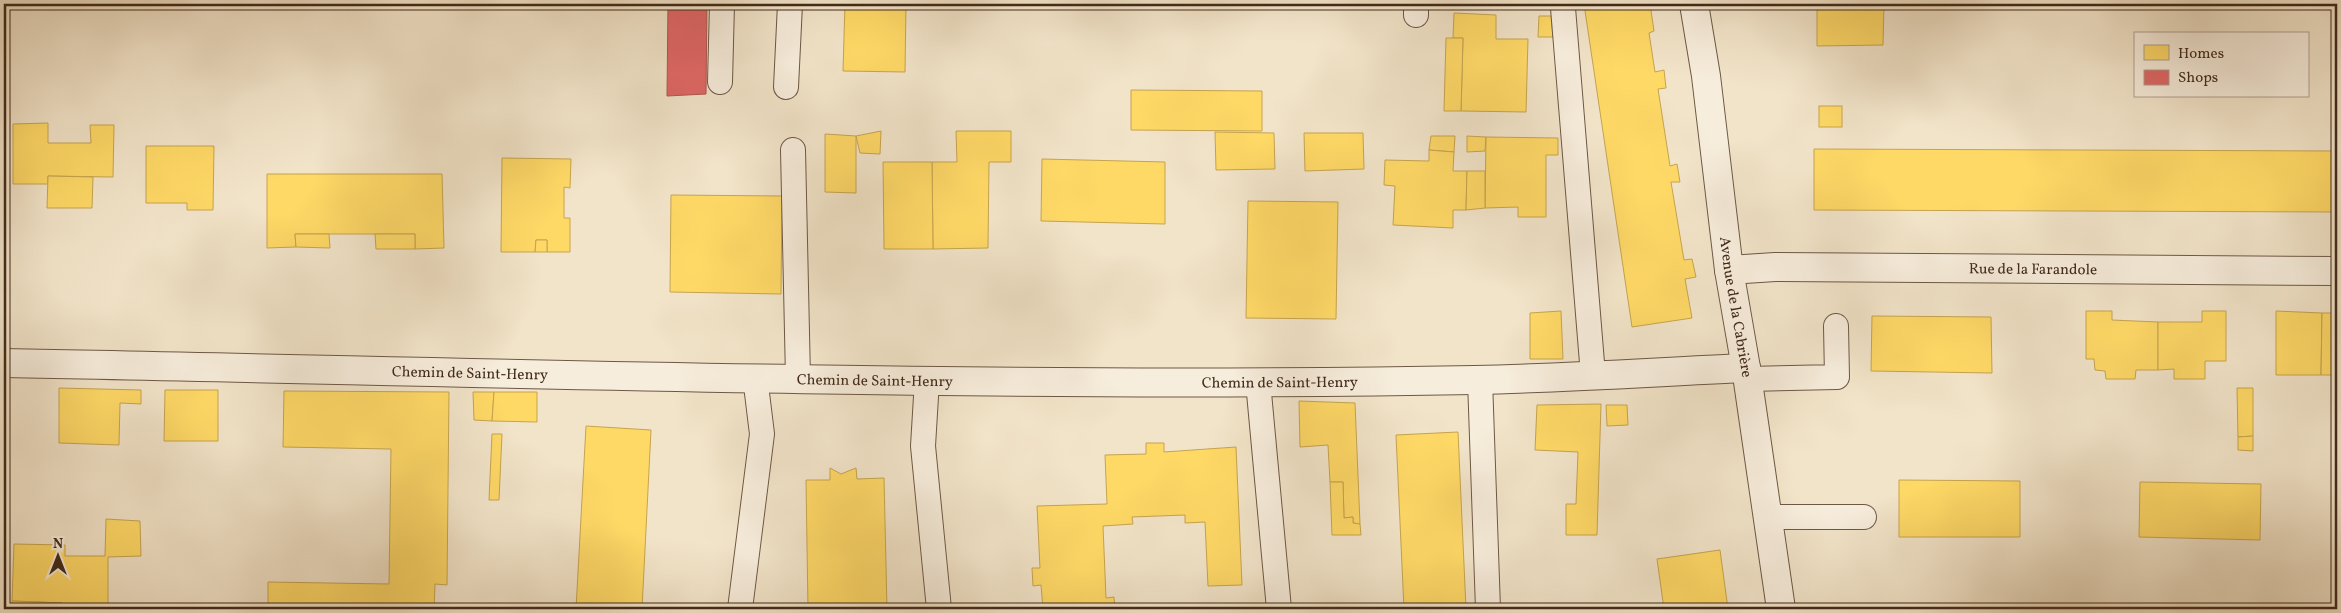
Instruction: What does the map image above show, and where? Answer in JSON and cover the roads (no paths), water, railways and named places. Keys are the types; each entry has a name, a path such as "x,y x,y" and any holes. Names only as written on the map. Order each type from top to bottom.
{"street":[{"name":"Avenue de la Cabrière","path":"1694,4 1706,76 1729,270 1747,374 1781,609"},
{"name":"Rue de la Farandole","path":"1729,270 1775,267 2337,271"},
{"name":"Chemin de Saint-Henry","path":"4,363 927,380 1258,382 1480,380 1593,375 1747,374"}],"lane":[{"path":"720,82 722,4"},
{"path":"786,87 790,4"},
{"path":"1563,8 1593,375"},
{"path":"793,150 798,378"},
{"path":"1747,374 1837,377 1836,326"},
{"path":"740,609 762,434 755,377"},
{"path":"927,380 923,446 940,609"},
{"path":"1480,380 1488,609"},
{"path":"1258,382 1279,609"},
{"path":"1768,518 1864,518"}]}
